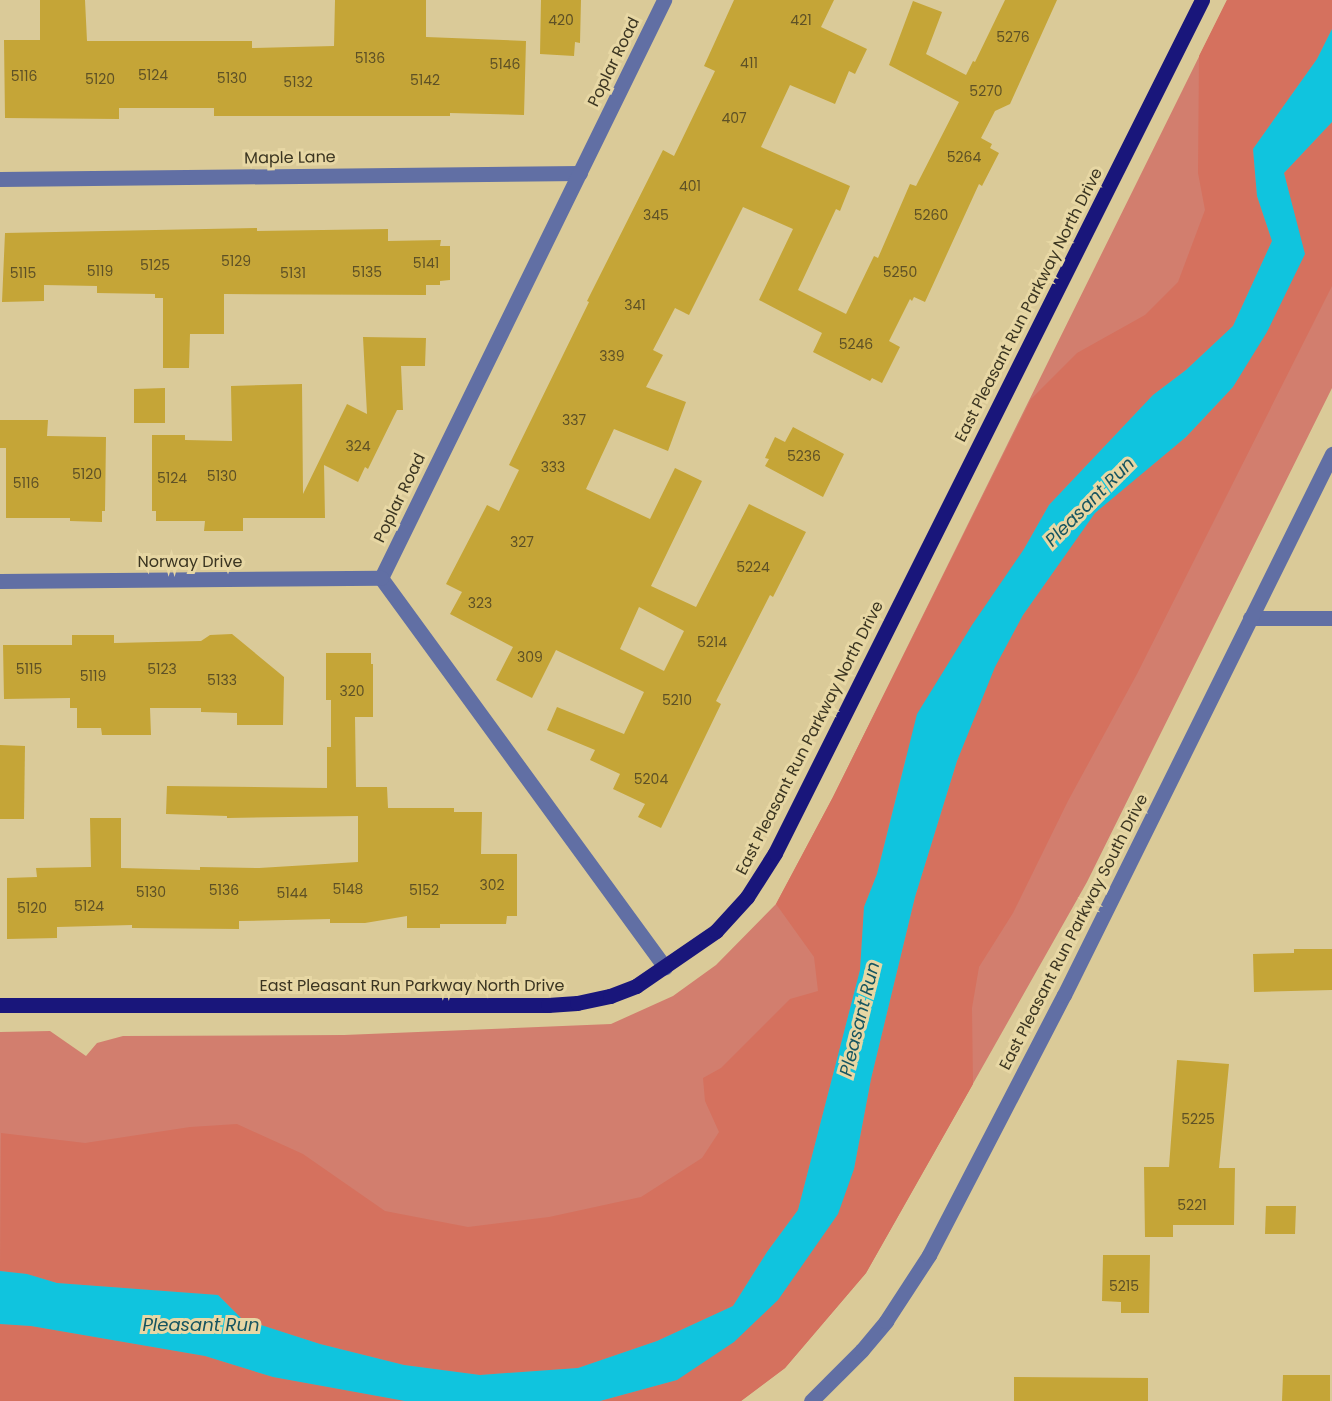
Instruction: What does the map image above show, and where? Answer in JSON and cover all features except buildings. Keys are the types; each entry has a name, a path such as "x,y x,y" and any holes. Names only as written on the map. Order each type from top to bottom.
{"main road":[{"name":"East Pleasant Run Parkway North Drive","path":"0,1005 548,1005 594,1001 636,986 665,968 735,914 759,881 775,853 1202,0"}],"street":[{"name":"Poplar Road","path":"381,578 664,0"},
{"name":"Maple Lane","path":"0,179 580,173"},
{"name":"East Pleasant Run Parkway South Drive","path":"811,1401 862,1350 886,1321 929,1255 1069,986 1332,454"},
{"path":"381,578 665,968"},
{"name":"Norway Drive","path":"0,581 381,578"},
{"path":"1250,618 1332,618"}],"shaded area":[{"path":"1227,0 1332,0 1332,388 1087,882 866,1273 785,1368 741,1401 0,1401 0,1032 50,1031 86,1056 97,1043 123,1036 344,1035 611,1024 673,996 716,965 776,904 833,797"},
{"path":"1227,0 1332,0 1332,29 1317,59 1253,149 1257,196 1272,241 1233,326 1186,370 1153,395 1049,505 906,757 877,874 864,907 860,970 798,1210 767,1252 733,1306 657,1341 578,1368 480,1375 404,1365 320,1344 242,1319 218,1295 57,1283 27,1274 0,1271 1,1133 85,1143 190,1127 237,1124 303,1154 385,1211 468,1227 549,1217 641,1197 702,1158 719,1132 705,1101 703,1078 721,1068 790,999 818,991 814,957 776,904 833,797 1031,399 1077,353 1145,315 1178,282 1205,210 1198,173 1199,56"},
{"path":"1332,122 1332,286 1137,674 1068,801 1013,913 979,967 972,1008 973,1084 866,1273 785,1368 741,1401 600,1401 677,1380 854,1169 871,1079 915,897 957,761 994,667 1023,615 1095,512 1186,437 1233,387 1304,254 1284,173"},
{"path":"0,1324 31,1326 205,1356 273,1377 405,1401 0,1401"}],"water":[{"name":"Pleasant Run","path":"1332,29 1332,122 1284,173 1305,254 1267,332 1233,387 1186,437 1095,513 1023,615 995,667 957,761 915,897 871,1079 854,1169 838,1214 778,1300 734,1342 677,1380 600,1401 405,1401 273,1377 205,1356 31,1326 0,1324 0,1271 27,1274 57,1283 218,1295 242,1319 320,1344 404,1365 480,1375 578,1368 657,1341 733,1306 767,1252 798,1210 860,970 864,907 877,874 917,714 972,625 1024,549 1049,505 1153,395 1186,370 1233,326 1272,241 1257,196 1253,149 1317,59"}]}
